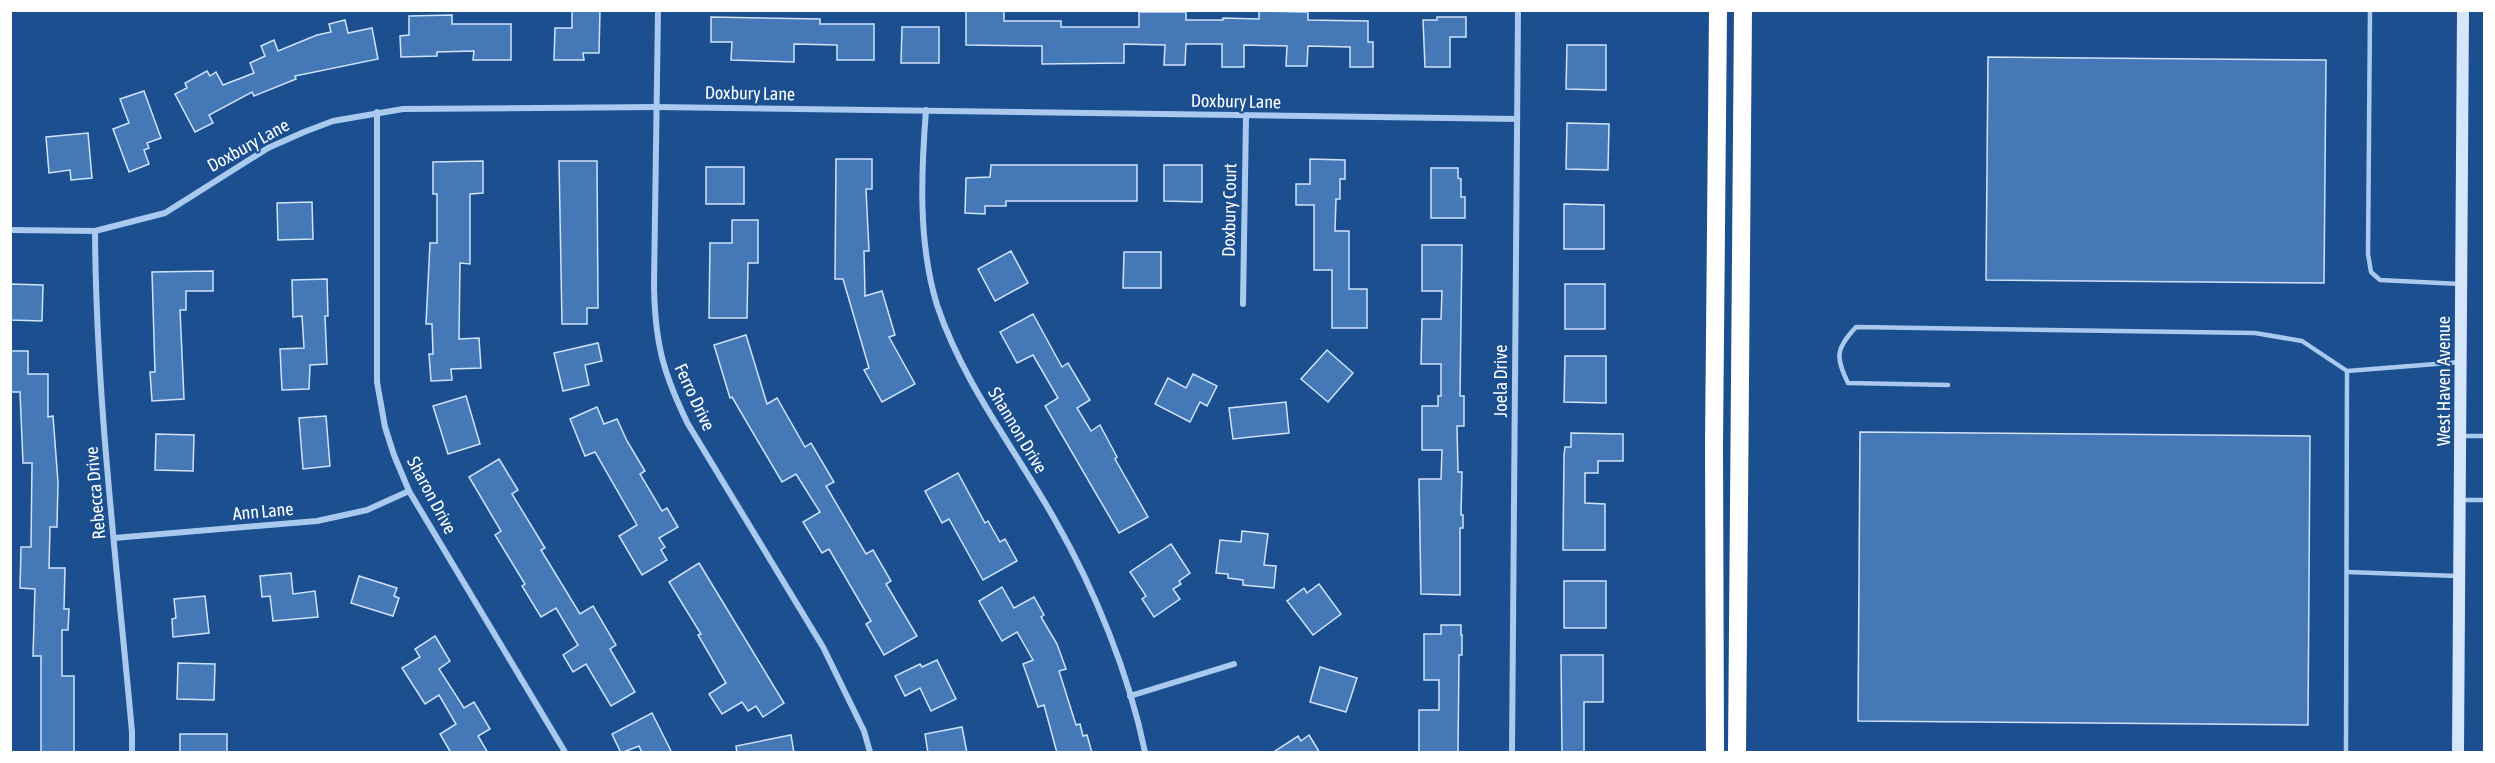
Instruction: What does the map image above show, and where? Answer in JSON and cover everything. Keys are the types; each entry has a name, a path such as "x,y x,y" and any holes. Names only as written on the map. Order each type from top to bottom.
{"highway":[{"path":"1715,753 1714,445 1718,10"},
{"path":"1737,753 1743,10"}],"street":[{"name":"Ferro Drive","path":"658,10 654,286 655,323 660,354 673,393 688,424 817,637 843,685 864,731 870,753"},
{"name":"Joela Drive","path":"1512,753 1518,10"},
{"name":"West Haven Avenue","path":"2458,753 2463,10"},
{"name":"Doxbury Lane","path":"10,230 95,231 165,213 268,148 333,121 404,109 656,107 1517,119"},
{"name":"Shannon Drive","path":"926,110 923,220 930,275 937,304 950,338 973,384 1056,521 1096,602 1130,696 1145,753"},
{"name":"Sharon Drive","path":"377,112 377,382 385,427 409,491 565,753"},
{"name":"Doxbury Court","path":"1243,304 1246,117"},
{"name":"Rebecca Drive","path":"95,231 96,330 132,753"},
{"name":"Ann Lane","path":"114,538 317,521 367,510 409,491"},
{"path":"1130,696 1234,664"}],"lane":[{"path":"2370,10 2368,254 2371,272 2380,280 2462,284"},
{"path":"1948,385 1848,383 1838,363 1841,344 1856,327 2255,333 2302,341 2347,371 2461,362"},
{"path":"2346,753 2347,371"},
{"path":"2461,436 2484,436"},
{"path":"2461,500 2484,500"},
{"path":"2347,572 2460,576"}],"building":[{"path":"572,10 600,10 599,53 583,53 584,60 554,60 555,28 572,28"},
{"path":"966,10 1004,10 1004,21 1061,21 1061,27 1139,27 1139,12 1186,12 1186,20 1223,20 1223,18 1259,19 1259,11 1308,12 1308,20 1368,21 1368,42 1373,42 1373,67 1350,67 1350,47 1308,46 1307,66 1286,66 1287,46 1244,45 1244,67 1222,67 1222,44 1186,44 1185,65 1164,65 1165,45 1124,44 1124,63 1042,64 1042,46 966,45"},
{"path":"452,15 452,24 511,24 511,60 473,60 474,51 437,52 437,56 401,57 400,36 409,35 409,16"},
{"path":"711,17 820,19 820,24 874,24 874,60 837,60 837,45 794,44 794,62 731,60 732,42 711,42"},
{"path":"1437,17 1466,17 1466,37 1450,37 1450,67 1425,67 1423,20 1437,20"},
{"path":"345,20 348,33 372,28 378,59 295,76 296,79 254,96 252,92 209,115 213,123 195,132 175,94 187,88 185,83 207,71 210,76 216,72 223,85 254,73 250,63 265,56 261,46 274,40 278,51 317,35 331,32 329,24"},
{"path":"902,27 939,27 939,63 901,63"},
{"path":"1567,45 1606,45 1606,90 1566,89"},
{"path":"1988,57 2326,60 2324,283 1986,280"},
{"path":"144,91 161,138 147,143 149,148 144,150 149,164 129,172 113,129 129,123 120,99"},
{"path":"1567,123 1609,124 1608,170 1566,169"},
{"path":"88,133 92,178 71,180 70,170 49,173 46,137"},
{"path":"836,159 872,159 872,189 866,189 869,251 864,251 865,296 882,291 895,335 889,337 915,384 882,402 864,370 869,368 843,279 835,279"},
{"path":"1310,159 1345,160 1345,179 1340,179 1340,199 1336,199 1335,231 1349,231 1349,289 1367,289 1367,328 1332,328 1332,270 1314,270 1314,205 1296,205 1296,184 1310,184"},
{"path":"483,161 483,193 470,194 470,264 460,263 459,339 479,338 481,368 451,369 452,380 431,381 429,354 433,354 432,324 426,324 430,243 437,243 437,194 433,194 433,162"},
{"path":"559,161 597,161 598,308 587,308 587,324 562,324"},
{"path":"991,165 1137,165 1137,201 1006,201 1006,206 985,206 985,214 965,213 966,178 990,177"},
{"path":"1164,165 1202,165 1202,202 1164,201"},
{"path":"706,167 744,167 744,204 706,204"},
{"path":"1431,168 1458,168 1458,178 1461,179 1461,197 1465,197 1465,218 1431,218"},
{"path":"312,202 313,239 278,240 277,203"},
{"path":"1564,204 1604,205 1604,249 1564,249"},
{"path":"732,220 758,220 758,263 748,263 747,318 709,318 710,243 732,243"},
{"path":"1422,245 1462,245 1460,396 1464,396 1464,426 1457,426 1458,472 1462,472 1461,515 1463,515 1463,528 1460,528 1460,595 1421,594 1419,479 1441,479 1442,450 1422,450 1422,406 1438,406 1438,396 1441,396 1441,364 1421,364 1422,319 1441,319 1442,291 1422,291"},
{"path":"1011,251 1028,283 995,301 978,269"},
{"path":"1124,252 1161,252 1161,288 1123,288"},
{"path":"213,271 213,291 186,291 186,310 180,310 184,399 152,401 150,372 155,372 152,272"},
{"path":"327,279 328,316 325,316 327,364 310,365 309,389 282,390 280,349 304,348 302,316 293,317 292,280"},
{"path":"10,284 43,285 42,321 10,320"},
{"path":"1565,284 1605,284 1605,329 1565,329"},
{"path":"1033,314 1062,367 1068,363 1090,400 1077,408 1091,431 1100,425 1117,457 1115,459 1148,517 1119,533 1045,406 1058,398 1033,355 1017,363 1000,332"},
{"path":"746,335 767,404 777,398 805,447 811,443 834,482 826,486 866,554 873,550 891,581 886,584 917,636 884,655 866,624 871,621 829,549 822,553 803,522 820,512 796,474 782,482 732,397 730,398 714,345"},
{"path":"598,343 602,361 585,365 589,385 563,391 554,353"},
{"path":"1327,350 1353,373 1328,402 1301,379"},
{"path":"10,351 28,351 28,374 48,374 48,417 53,416 58,482 57,527 50,527 49,568 65,568 64,609 69,609 68,630 62,630 62,676 74,676 74,753 41,753 41,656 33,656 35,589 20,588 21,547 31,547 32,463 23,463 20,392 10,392"},
{"path":"1565,356 1606,356 1606,403 1564,402"},
{"path":"1193,374 1217,386 1207,406 1200,402 1190,422 1155,404 1168,378 1186,388"},
{"path":"466,396 480,444 448,454 433,406"},
{"path":"1286,402 1289,433 1233,439 1229,408"},
{"path":"597,407 604,424 617,419 645,471 640,474 662,511 667,508 678,527 659,538 665,547 661,550 667,560 642,575 619,536 637,525 595,452 585,456 570,419"},
{"path":"326,416 330,466 303,469 299,418"},
{"path":"1860,432 2310,436 2308,725 1858,721"},
{"path":"1571,433 1623,434 1623,461 1598,461 1598,473 1585,473 1585,503 1605,504 1605,550 1563,550 1564,455 1565,447 1571,447"},
{"path":"156,434 194,435 193,471 155,470"},
{"path":"499,459 518,490 512,494 545,548 541,550 580,614 593,606 616,645 610,649 635,692 611,706 586,664 573,672 563,655 578,645 556,608 541,617 522,586 525,584 495,535 501,531 469,477"},
{"path":"958,473 985,523 988,521 1000,542 1005,539 1017,561 983,580 949,519 942,523 925,491"},
{"path":"1242,531 1268,534 1264,565 1276,566 1274,588 1243,585 1243,580 1228,578 1228,574 1216,573 1220,540 1241,542"},
{"path":"1171,544 1190,573 1179,581 1181,584 1173,589 1180,599 1154,617 1142,599 1146,596 1130,572"},
{"path":"699,563 784,703 763,717 756,706 748,711 742,702 722,714 709,694 726,683 698,635 701,634 669,582"},
{"path":"291,573 293,594 315,591 318,617 273,621 270,596 262,597 260,576"},
{"path":"359,576 397,588 394,596 399,598 393,616 351,603"},
{"path":"1564,581 1606,581 1606,628 1564,628"},
{"path":"1319,584 1341,614 1313,635 1287,601 1304,588 1307,593"},
{"path":"1002,587 1014,608 1034,597 1044,615 1041,617 1057,644 1066,669 1059,671 1076,725 1080,724 1083,736 1087,735 1092,753 1057,753 1044,705 1038,707 1023,664 1033,660 1017,632 1002,641 979,601"},
{"path":"205,596 209,633 173,637 172,619 176,618 174,599"},
{"path":"1441,625 1461,625 1458,753 1419,753 1419,710 1439,710 1439,680 1424,680 1424,634 1441,634"},
{"path":"435,636 450,661 439,669 464,708 474,702 490,729 478,736 488,753 451,753 440,734 456,724 439,695 425,704 402,668 420,657 415,649"},
{"path":"1561,655 1603,655 1603,702 1584,702 1584,753 1562,753"},
{"path":"937,660 956,699 931,711 920,688 905,696 895,676 920,664 922,667"},
{"path":"178,663 215,664 214,700 177,699"},
{"path":"1320,667 1357,678 1346,712 1310,702"},
{"path":"652,713 672,753 642,753 639,746 621,753 612,734"},
{"path":"962,727 967,753 928,753 925,734"},
{"path":"180,734 227,734 227,753 180,753"},
{"path":"791,735 794,753 737,753 736,746"},
{"path":"1309,735 1320,753 1272,753 1298,736 1301,741"}]}
